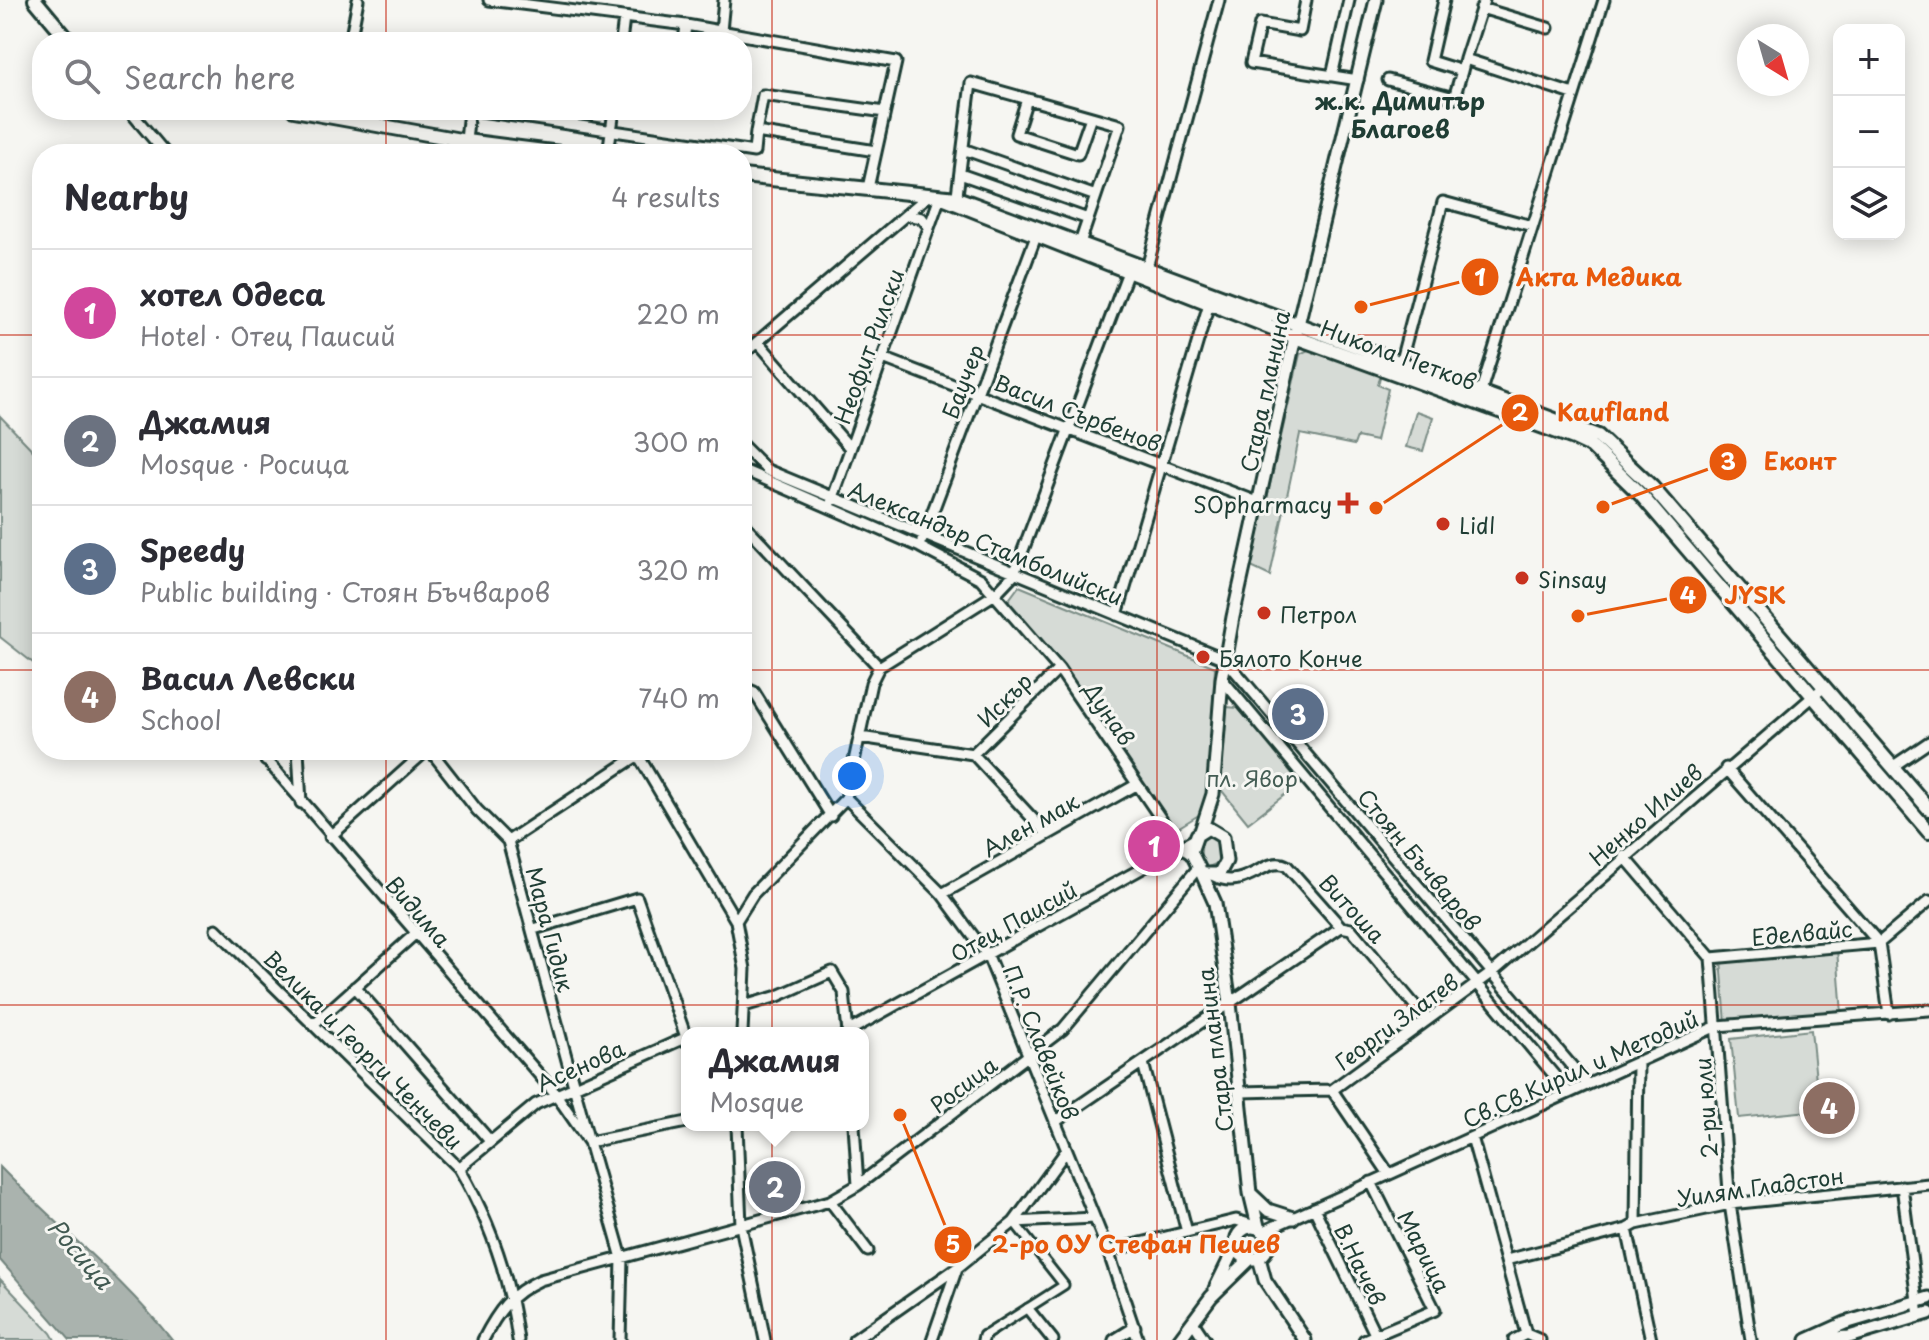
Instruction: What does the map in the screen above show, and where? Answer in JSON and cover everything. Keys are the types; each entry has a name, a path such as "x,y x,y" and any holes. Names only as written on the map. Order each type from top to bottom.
{"main road":[{"path":"35,0 62,32"},
{"path":"363,120 490,144"},
{"name":"Никола Петков","path":"752,177 934,196 957,202 1478,398 1591,446 1641,495 1929,832"},
{"name":"Никола Петков","path":"1037,232 1080,243 1130,268"},
{"name":"Никола Петков","path":"1478,398 1578,427 1616,450 1929,809"}],"street":[{"path":"352,32 358,0"},
{"path":"489,0 686,25 715,32"},
{"path":"724,0 727,32"},
{"path":"1145,273 1219,0"},
{"path":"1306,0 1300,31 1260,24 1251,63 1358,80"},
{"path":"1332,76 1349,0"},
{"name":"Стара планина","path":"1219,832 1213,794 1225,659 1296,332 1376,0"},
{"path":"1444,0 1430,61 1462,71"},
{"path":"1478,398 1604,0"},
{"path":"1388,80 1454,98 1483,4 1548,28"},
{"path":"622,32 624,18"},
{"path":"685,32 686,25"},
{"path":"752,39 896,62 868,188"},
{"path":"1465,59 1573,94"},
{"path":"957,202 971,83 1120,125 1080,243"},
{"path":"752,152 763,95 885,112"},
{"path":"1027,99 1016,134 1078,154 1091,117"},
{"path":"140,120 158,144"},
{"path":"466,141 470,120"},
{"path":"535,120 697,144"},
{"path":"609,144 613,120"},
{"path":"756,132 876,151"},
{"path":"963,149 1096,196"},
{"path":"960,174 1088,219"},
{"path":"752,347 906,215 934,196"},
{"name":"Неофит Рилски","path":"831,503 929,227 934,196"},
{"path":"1400,368 1443,202 1532,226"},
{"path":"906,215 922,218 929,227"},
{"name":"Баучер","path":"920,547 1037,232"},
{"path":"736,921 753,894 846,798 871,683 879,667 995,594 1016,570 1130,268"},
{"path":"1117,615 1210,298"},
{"path":"758,342 850,448"},
{"name":"Васил Сърбенов","path":"883,358 1260,503"},
{"name":"Александър Стамболийски","path":"752,456 759,464 831,503 975,573 995,594"},
{"path":"752,470 759,464"},
{"name":"Александър Стамболийски","path":"752,477 1016,570 1225,659"},
{"path":"752,533 879,667"},
{"name":"Дунав","path":"995,594 1059,669 1180,847 1192,855"},
{"name":"Стоян Бъчваров","path":"1225,659 1587,1084"},
{"name":"Искър","path":"973,754 1059,669"},
{"name":"Стоян Бъчваров","path":"1222,679 1569,1093"},
{"name":"Ненко Илиев","path":"1478,983 1824,687"},
{"path":"752,698 831,816"},
{"path":"860,737 973,754 1047,834"},
{"path":"1892,767 1929,742"},
{"path":"299,760 301,803"},
{"path":"330,837 417,760"},
{"name":"Мара Гидик","path":"436,760 477,810 508,841 622,1258 620,1340"},
{"path":"508,841 628,760"},
{"path":"645,760 736,921 745,969 742,1027"},
{"name":"Видима","path":"266,761 555,1093"},
{"path":"1726,768 1879,943 1889,1014"},
{"name":"Ален мак","path":"942,894 1136,785"},
{"name":"Стара планина","path":"1198,835 1213,794"},
{"name":"П.Р. Славейков","path":"846,798 942,894 988,956 1108,1251 1138,1340"},
{"path":"1226,861 1210,874 1192,855 1198,835 1208,828 1219,832 1225,843 1226,861 1236,880"},
{"name":"Отец Паисий","path":"859,1027 1198,835"},
{"path":"1624,856 1711,958"},
{"name":"Витоша","path":"1210,874 1236,880 1281,863 1296,873 1341,927 1351,929 1427,1020"},
{"name":"Стара планина","path":"1179,1340 1211,1297 1250,1230 1250,1193 1241,1092 1210,874"},
{"name":"Росица","path":"483,1340 499,1309 512,1295 540,1280 830,1201 858,1185 1030,1055 1072,1019 1176,890 1210,874"},
{"path":"534,929 637,898 683,1027"},
{"name":"Еделвайс","path":"1711,958 1879,943 1929,901"},
{"path":"1055,1122 1341,927"},
{"name":"Велика и Георги Ченчеви","path":"216,929 315,1023 459,1168 479,1203 512,1295 518,1340"},
{"path":"315,1023 415,934"},
{"name":"2-ри юли","path":"1711,958 1730,1204 1751,1340"},
{"path":"744,1006 778,996 832,972 844,992 847,1027"},
{"name":"Георги Златев","path":"1241,1092 1332,1090 1478,983"},
{"path":"355,987 490,1141"},
{"name":"Св.Св.Кирил и Методий","path":"1108,1251 1236,1220 1250,1230 1293,1218 1717,1026 1929,1010"},
{"name":"Асенова","path":"459,1168 555,1093 681,1040"},
{"path":"1638,1061 1631,1226 1651,1340"},
{"path":"1143,1063 1187,1232"},
{"path":"1332,1090 1389,1174"},
{"name":"Мара Гидик","path":"555,1093 589,1142"},
{"path":"589,1142 681,1123"},
{"path":"737,1131 741,1226 764,1340"},
{"path":"854,1131 858,1185"},
{"path":"1472,1137 1526,1334"},
{"path":"854,1340 957,1268 1014,1222 1066,1151"},
{"name":"Марица","path":"1364,1340 1435,1310 1371,1182"},
{"name":"Уилям Гладстон","path":"1506,1260 1631,1226 1730,1204 1929,1184"},
{"path":"1809,1340 1849,1337 1924,1315 1923,1300 1912,1267 1902,1186"},
{"path":"1250,1193 1268,1210 1293,1218"},
{"path":"830,1201 868,1251"},
{"name":"В.Начев","path":"1314,1208 1376,1336"},
{"path":"1014,1222 1094,1218"},
{"path":"984,1338 1064,1285 1014,1222"},
{"path":"1253,1259 1267,1239 1250,1230 1238,1253 1253,1259 1305,1340"},
{"name":"Стара планина","path":"1211,1297 1253,1259"},
{"path":"932,1340 957,1268"},
{"path":"1809,1340 1845,1323 1923,1300"},
{"path":"1028,1309 1053,1340"},
{"path":"1193,1322 1205,1340"},
{"path":"1114,1340 1135,1327"},
{"path":"1514,1340 1526,1334 1540,1340"}],"green space":[{"path":"1312,348 1381,373 1378,385 1388,389 1376,441 1357,437 1354,445 1300,434 1270,576 1251,567 1300,354"},
{"path":"1416,411 1433,417 1423,451 1406,447"},
{"path":"0,416 32,450 32,662 0,637"},
{"path":"1019,586 1215,667 1207,810 1171,832 1064,667 1005,605"},
{"name":"пл. Явор","path":"1227,707 1238,708 1300,783 1248,823 1218,786"},
{"path":"1208,834 1219,841 1218,863 1206,868 1200,862 1202,838"},
{"path":"1837,949 1842,1014 1726,1024 1721,959"},
{"path":"1811,1030 1819,1110 1739,1118 1731,1039"},
{"path":"0,1279 51,1333 55,1340 0,1340"}],"water":[{"path":"0,1167 110,1273 172,1340 70,1340 0,1260"}],"place":[{"name":"Акта Медика","path":"1361,307"},
{"name":"SOpharmacy","path":"1348,503"},
{"name":"Еконт","path":"1603,507"},
{"name":"Kaufland","path":"1376,508"},
{"name":"Lidl","path":"1443,524"},
{"name":"Sinsay","path":"1522,578"},
{"name":"Петрол","path":"1264,613"},
{"name":"JYSK","path":"1578,616"},
{"name":"Бялото Конче","path":"1203,657"},
{"name":"Speedy","path":"1298,714"},
{"name":"хотел Одеса","path":"1154,846"},
{"name":"Васил Левски","path":"1829,1108"},
{"name":"2-ро ОУ Стефан Пешев","path":"900,1115"},
{"name":"Джамия","path":"775,1187"}],"district":[{"name":"ж.к. Димитър Благоев","path":"1400,114"}]}
